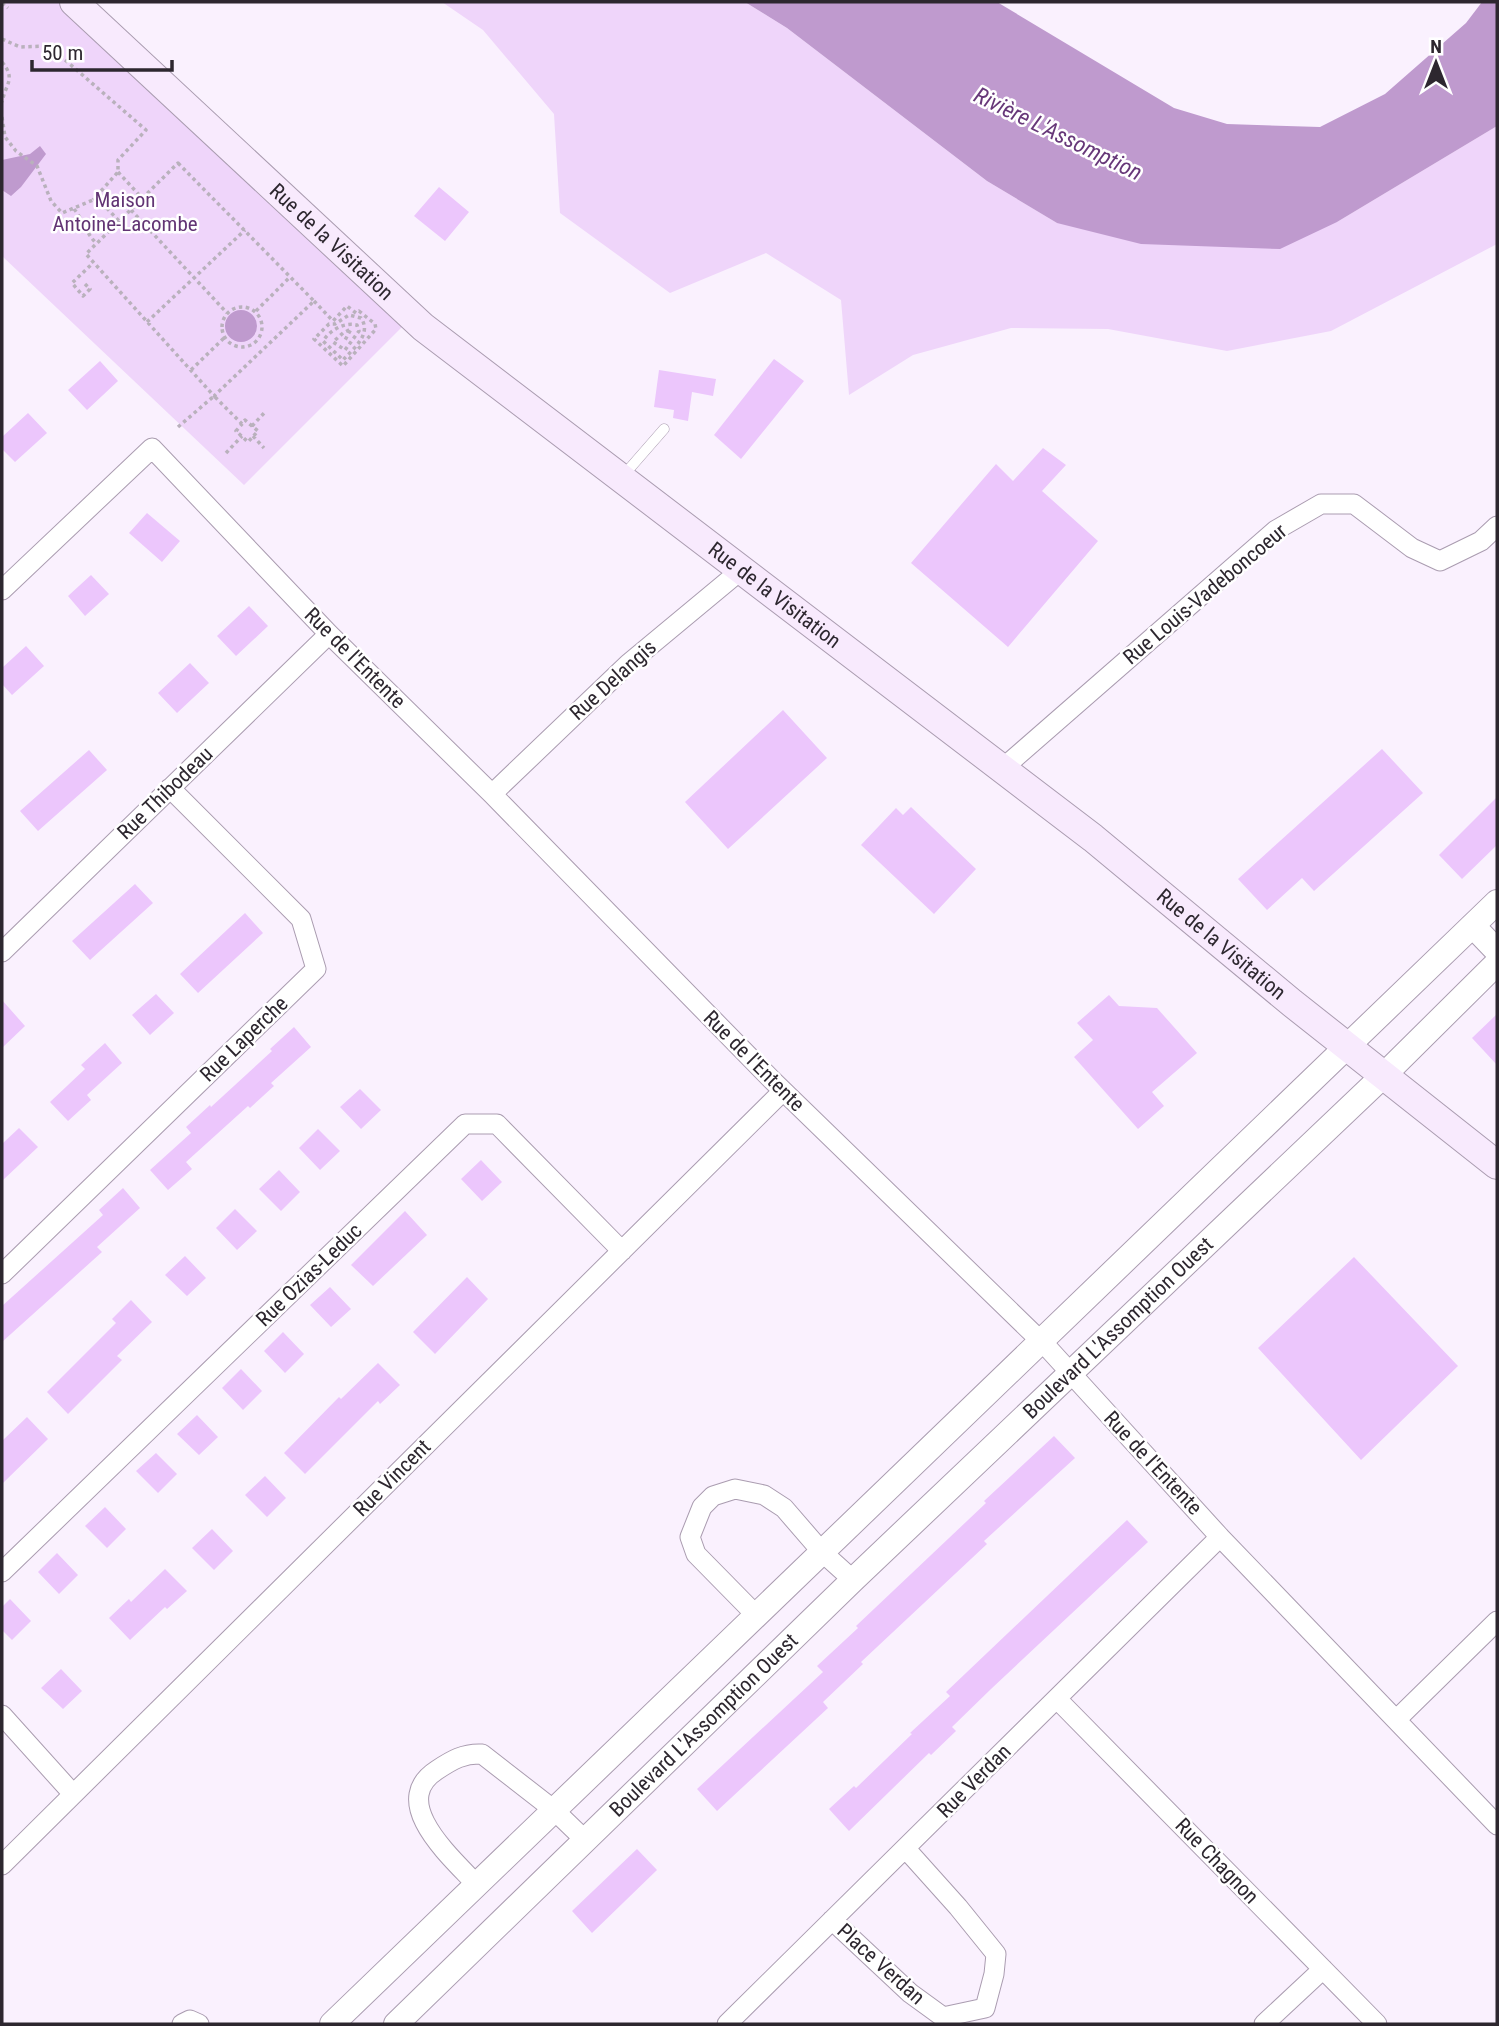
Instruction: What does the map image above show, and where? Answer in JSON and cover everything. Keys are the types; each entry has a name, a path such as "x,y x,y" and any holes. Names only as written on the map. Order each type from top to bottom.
{"main road":[{"name":"Rue de la Visitation","path":"74,2 423,327 1093,838 1497,1165"}],"street":[{"name":"Rue de l'Entente","path":"2,590 152,448 329,634 492,794 783,1091 1041,1341 1220,1537 1497,1825"},
{"name":"Rue Louis-Vadeboncoeur","path":"1002,769 1276,530 1321,504 1354,504 1412,548 1440,561 1481,541 1497,526"},
{"name":"Rue Delangis","path":"492,794 628,664 740,571"},
{"name":"Rue Thibodeau","path":"2,952 329,634"},
{"name":"Rue Laperche","path":"2,1274 316,969 301,919 170,788"},
{"name":"Boulevard L'Assomption Ouest","path":"332,2024 1497,902"},
{"path":"1472,926 1497,951"},
{"name":"Boulevard L'Assomption Ouest","path":"396,2024 853,1580 1384,1076 1497,963"},
{"name":"Rue Vincent","path":"2,1865 783,1091"},
{"name":"Rue Ozias-Leduc","path":"2,1572 466,1124 497,1124 622,1251"},
{"name":"Boulevard L'Assomption Ouest","path":"756,1615 696,1554 690,1537 702,1507 713,1496 735,1489 764,1495 784,1508 822,1552 853,1580"},
{"name":"Rue Verdan","path":"727,2024 1220,1537"},
{"path":"1397,1719 1497,1621"},
{"name":"Rue Chagnon","path":"1057,1699 1377,2024"},
{"path":"2,1715 73,1794"},
{"path":"477,1885 438,1843 418,1811 417,1799 421,1786 430,1774 455,1758 469,1753 482,1754 554,1810 585,1840"},
{"name":"Place Verdan","path":"832,1920 910,1993 943,2017 985,2008 996,1954 906,1849"},
{"path":"1264,2024 1323,1969"},
{"path":"182,2024 190,2020 198,2024"}],"lane":[{"path":"621,479 664,429"}],"path":[{"path":"2,3 8,8"},
{"path":"2,38 20,47 50,46 146,130 118,160 118,172 93,200 62,213 51,201 37,166 16,152 5,137 2,117"},
{"path":"2,62 10,71 11,77 4,90 2,102"},
{"path":"242,424 86,254 178,163 333,321 347,306 356,313 359,311 374,324 376,329 342,366 314,339 329,324 335,324 349,315 361,318 366,325 365,331 343,360 323,341 328,333 348,323 357,325 359,331 345,350 333,342 351,329 344,342"},
{"path":"118,172 142,198"},
{"path":"93,200 101,202 119,221"},
{"path":"74,209 83,219 85,229 96,243"},
{"path":"131,210 227,313"},
{"path":"147,322 245,230"},
{"path":"85,284 90,289 83,296 72,283 93,263"},
{"path":"256,311 290,277"},
{"path":"178,427 314,301"},
{"path":"240,307 249,307 256,311 260,336 250,345 230,344 222,325 227,313 240,307"},
{"path":"191,370 225,337"},
{"path":"254,341 264,349"},
{"path":"252,426 265,411"},
{"path":"246,420 258,432 248,442 236,430 242,424 246,420"},
{"path":"226,453 242,436"},
{"path":"253,436 264,448"}],"green space":[{"name":"Maison Antoine-Lacombe","path":"2,2 72,2 409,320 244,485 2,256"},
{"path":"442,2 745,2 787,28 987,181 1057,223 1337,222 1497,126 1497,244 1331,331 1227,351 1108,329 1011,328 913,355 849,395 841,300 766,253 670,293 560,213 554,114 483,30"}],"water":[{"name":"Rivière L'Assomption","path":"745,2 997,2 1174,108 1227,124 1320,127 1385,94 1466,23 1482,2 1497,2 1497,126 1337,222 1280,249 1141,244 1057,223 987,181 787,28"},
{"path":"40,146 46,154 21,187 11,196 2,190 2,160 30,154"},
{"path":"241,310 252,315 257,326 252,337 241,342 230,337 225,326 230,315"}],"building":[{"path":"439,187 469,212 445,241 414,216"},
{"path":"774,359 804,381 741,459 714,435"},
{"path":"100,361 118,381 87,410 68,390"},
{"path":"659,370 716,379 713,396 692,392 688,421 673,418 674,410 654,407"},
{"path":"28,413 47,433 15,462 2,449 2,437"},
{"path":"1043,448 1066,465 1042,491 1098,541 1008,647 911,563 996,464 1013,481"},
{"path":"147,513 180,541 162,562 129,533"},
{"path":"91,575 109,594 85,616 68,596"},
{"path":"249,606 268,626 236,656 217,636"},
{"path":"26,646 44,666 12,695 2,684 2,668"},
{"path":"190,663 209,683 177,713 158,693"},
{"path":"783,710 827,758 728,849 685,802"},
{"path":"1382,749 1423,793 1314,891 1302,878 1267,910 1238,879"},
{"path":"89,750 107,770 38,831 20,811"},
{"path":"1497,797 1497,845 1462,879 1439,855"},
{"path":"911,807 976,869 934,914 861,845 896,808 903,815"},
{"path":"135,884 153,903 90,960 72,941"},
{"path":"245,913 263,933 198,993 180,974"},
{"path":"156,994 174,1013 150,1035 132,1015"},
{"path":"1109,995 1119,1006 1157,1008 1197,1053 1152,1092 1164,1106 1138,1129 1074,1057 1093,1040 1077,1023"},
{"path":"2,1000 25,1026 2,1048"},
{"path":"1497,1014 1497,1065 1472,1038"},
{"path":"294,1027 311,1047 271,1083 274,1086 186,1162 192,1169 168,1190 150,1170 191,1133 186,1127 272,1051 270,1049"},
{"path":"105,1043 122,1063 87,1095 91,1100 68,1121 50,1102 85,1069 81,1065"},
{"path":"360,1089 381,1110 361,1129 340,1107"},
{"path":"19,1128 38,1147 2,1181 2,1144"},
{"path":"318,1129 340,1151 320,1170 299,1148"},
{"path":"481,1160 502,1182 482,1201 461,1179"},
{"path":"279,1170 300,1192 281,1211 259,1189"},
{"path":"123,1188 140,1208 97,1247 102,1252 2,1342 2,1306 103,1215 99,1210"},
{"path":"235,1209 257,1231 237,1250 216,1228"},
{"path":"405,1211 427,1235 373,1286 351,1265"},
{"path":"185,1256 206,1278 187,1296 165,1275"},
{"path":"1354,1257 1458,1366 1361,1460 1258,1348"},
{"path":"467,1277 488,1299 435,1354 413,1332"},
{"path":"330,1287 351,1309 331,1327 310,1305"},
{"path":"131,1300 152,1322 117,1356 122,1360 68,1414 47,1392 116,1323 112,1319"},
{"path":"283,1332 304,1354 285,1373 264,1351"},
{"path":"378,1363 400,1385 380,1404 378,1401 305,1474 284,1453 339,1397 341,1399"},
{"path":"241,1369 262,1391 243,1410 222,1388"},
{"path":"197,1415 218,1437 199,1455 177,1434"},
{"path":"27,1417 48,1439 2,1484 2,1441"},
{"path":"1054,1436 1075,1458 984,1541 987,1544 861,1662 863,1664 823,1702 828,1708 717,1811 697,1789 823,1672 817,1666 858,1628 856,1626"},
{"path":"156,1453 177,1474 158,1493 136,1471"},
{"path":"265,1476 286,1498 267,1517 245,1495"},
{"path":"105,1507 126,1529 107,1548 85,1526"},
{"path":"1127,1520 1148,1542 991,1689 952,1727 956,1731 931,1755 929,1753 849,1831 829,1809 854,1786 856,1788 912,1734 910,1733 950,1696 946,1692"},
{"path":"212,1529 233,1551 214,1570 192,1548"},
{"path":"57,1553 78,1575 59,1594 38,1572"},
{"path":"165,1569 187,1591 167,1609 165,1607 130,1640 109,1618 129,1599 131,1602"},
{"path":"10,1599 31,1621 12,1640 2,1630 2,1607"},
{"path":"61,1669 82,1691 63,1709 41,1688"},
{"path":"637,1849 657,1870 592,1933 572,1911"}]}
